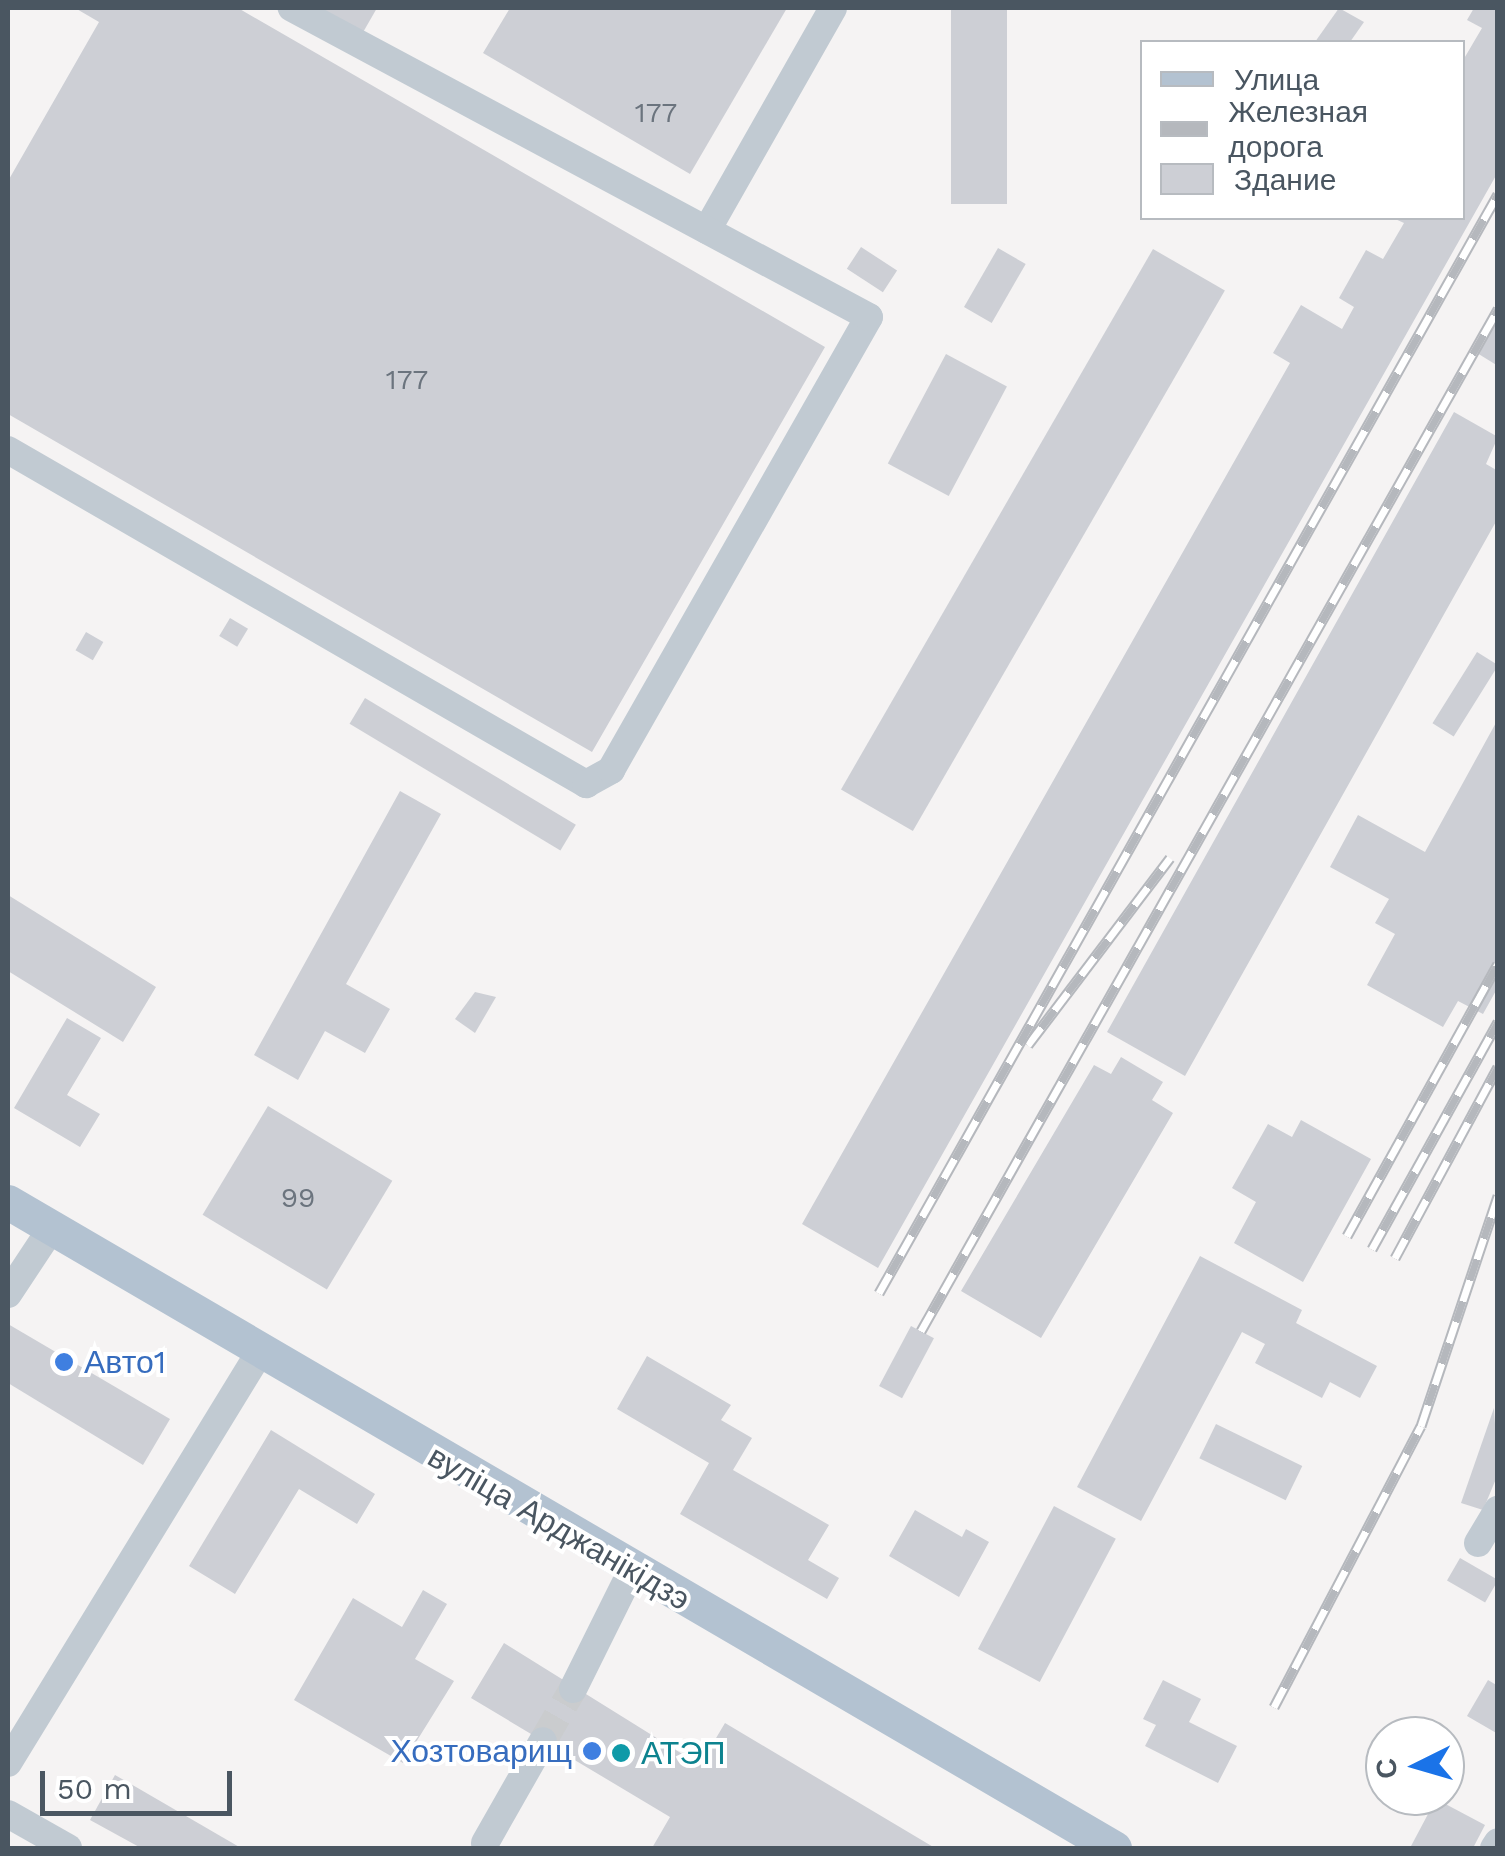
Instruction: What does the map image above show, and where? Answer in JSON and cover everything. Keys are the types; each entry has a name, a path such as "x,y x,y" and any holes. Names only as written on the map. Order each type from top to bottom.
{"main road":[{"name":"вуліца Арджанікідзэ","path":"8,1202 259,1354 1114,1848"}],"lane":[{"path":"8,450 586,784 611,770 869,317 292,8"},
{"path":"707,230 834,8"},
{"path":"8,1294 52,1229"},
{"path":"8,1763 259,1354"},
{"path":"1478,1543 1498,1510"},
{"path":"572,1688 632,1570"},
{"path":"485,1843 543,1741"},
{"path":"8,1814 68,1848"}],"building":[{"path":"75,8 238,8 825,347 592,752 8,414 8,181 99,22"},
{"path":"301,8 377,8 358,41"},
{"path":"510,8 787,8 690,174 483,53"},
{"path":"951,8 1007,8 1007,204 951,204"},
{"path":"1339,8 1364,22 1351,40 1316,40"},
{"path":"1474,8 1498,8 1498,172 878,1268 802,1224 1290,363 1273,353 1301,305 1342,329 1354,307 1339,298 1366,250 1383,259 1404,223 1397,220 1465,220 1465,57 1482,28 1467,20"},
{"path":"861,247 897,270 883,292 847,269"},
{"path":"998,248 1026,264 992,323 964,307"},
{"path":"1153,249 1225,290 913,831 841,789"},
{"path":"1498,320 1498,366 1477,353"},
{"path":"946,354 1007,386 949,496 888,463"},
{"path":"1454,412 1498,437 1486,464 1498,471 1498,518 1185,1076 1107,1032"},
{"path":"230,618 248,629 237,647 219,636"},
{"path":"86,632 103,642 93,660 76,650"},
{"path":"1477,652 1498,666 1454,736 1432,723"},
{"path":"365,698 576,825 560,850 350,724"},
{"path":"1498,719 1498,987 1483,1014 1458,1001 1443,1027 1367,985 1395,934 1375,923 1389,899 1330,867 1358,815 1425,852"},
{"path":"400,791 441,814 346,984 390,1009 365,1053 325,1031 298,1080 254,1055"},
{"path":"8,895 156,987 123,1042 8,971"},
{"path":"475,992 496,997 475,1033 455,1019"},
{"path":"67,1018 101,1038 67,1095 100,1114 80,1147 14,1108"},
{"path":"1121,1057 1163,1082 1152,1100 1173,1113 1041,1338 961,1291 1094,1065 1111,1074"},
{"path":"268,1106 392,1181 327,1290 203,1215"},
{"path":"1301,1120 1371,1159 1303,1282 1234,1243 1256,1202 1232,1188 1268,1124 1292,1137"},
{"path":"1200,1256 1302,1310 1296,1323 1377,1366 1360,1398 1330,1382 1322,1398 1255,1363 1265,1344 1242,1332 1141,1521 1077,1487"},
{"path":"8,1324 170,1419 143,1465 8,1383"},
{"path":"911,1326 934,1338 902,1398 879,1386"},
{"path":"647,1356 731,1405 721,1420 752,1438 733,1470 829,1525 808,1560 839,1578 827,1599 680,1514 709,1463 617,1409"},
{"path":"1494,1408 1498,1474 1483,1510 1461,1503"},
{"path":"1216,1424 1302,1466 1286,1500 1199,1458"},
{"path":"271,1430 375,1494 357,1524 299,1489 235,1594 189,1566"},
{"path":"1054,1506 1116,1539 1040,1682 978,1649"},
{"path":"915,1510 962,1537 966,1529 989,1542 959,1597 889,1556"},
{"path":"1460,1558 1498,1580 1485,1603 1447,1581"},
{"path":"423,1590 447,1604 415,1659 454,1681 403,1763 294,1700 353,1598 402,1627"},
{"name":"АТЭП","path":"504,1643 700,1765 725,1723 935,1848 652,1848 670,1817 471,1698"},
{"path":"1163,1680 1201,1699 1189,1722 1237,1746 1218,1783 1145,1746 1156,1725 1143,1719"},
{"path":"1488,1680 1498,1686 1498,1734 1467,1716"},
{"path":"115,1775 241,1848 141,1848 90,1820"},
{"path":"1465,1814 1485,1825 1473,1848 1410,1848 1427,1816"}],"tunnel":[{"path":"543,1741 573,1689"}],"railway":[{"path":"879,1293 1498,194"},
{"path":"921,1331 1498,309"},
{"path":"1028,1045 1170,858"},
{"path":"1347,1236 1498,964"},
{"path":"1372,1249 1498,1022"},
{"path":"1395,1258 1498,1067"},
{"path":"1274,1707 1421,1426 1498,1196"}],"place":[{"name":"Авто1","path":"64,1362"},
{"name":"Хозтоварищ","path":"592,1751"},
{"name":"АТЭП","path":"621,1753"}]}
